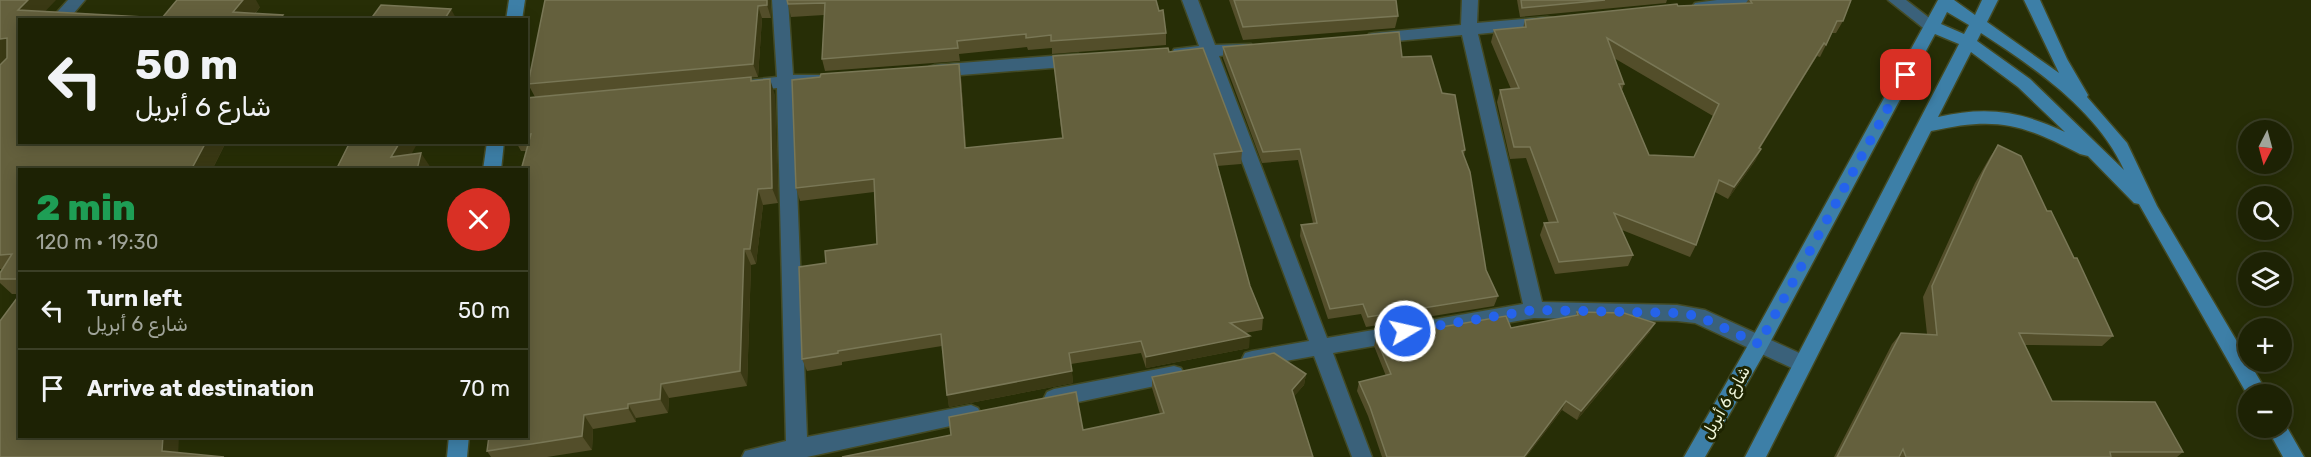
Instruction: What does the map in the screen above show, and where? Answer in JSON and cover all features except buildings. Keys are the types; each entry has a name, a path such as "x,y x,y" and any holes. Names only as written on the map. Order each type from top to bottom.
{"street":[{"path":"60,18 77,0"},
{"path":"514,18 517,0"},
{"path":"780,0 785,82 797,453"},
{"path":"1190,0 1362,457"},
{"path":"1470,0 1469,30 1534,310"},
{"path":"1682,9 1765,0"},
{"path":"1896,0 1933,27 1968,42 2024,83 2148,206"},
{"path":"1755,457 1801,363 1990,0"},
{"path":"2032,0 2059,59 2088,109"},
{"path":"1945,2 2028,58 2088,109 2116,139 2127,157 2148,206 2252,384"},
{"name":"شارع 6 أبريل","path":"1694,457 1759,344 1945,2"},
{"path":"1363,39 1564,21"},
{"path":"1163,54 1257,47"},
{"path":"915,72 1092,59"},
{"path":"726,87 832,78"},
{"path":"1926,126 1962,117 2002,116 2044,130 2104,160"},
{"path":"492,168 496,144"},
{"path":"1238,361 1319,345 1534,310 1677,313 1698,316 1801,363"},
{"path":"1040,400 1191,370"},
{"path":"752,457 797,453 994,410"},
{"path":"457,457 459,438"},
{"path":"2283,438 2294,457"}],"route":[{"path":"1405,331 1534,310 1677,313 1698,316 1759,344 1906,75"}]}
